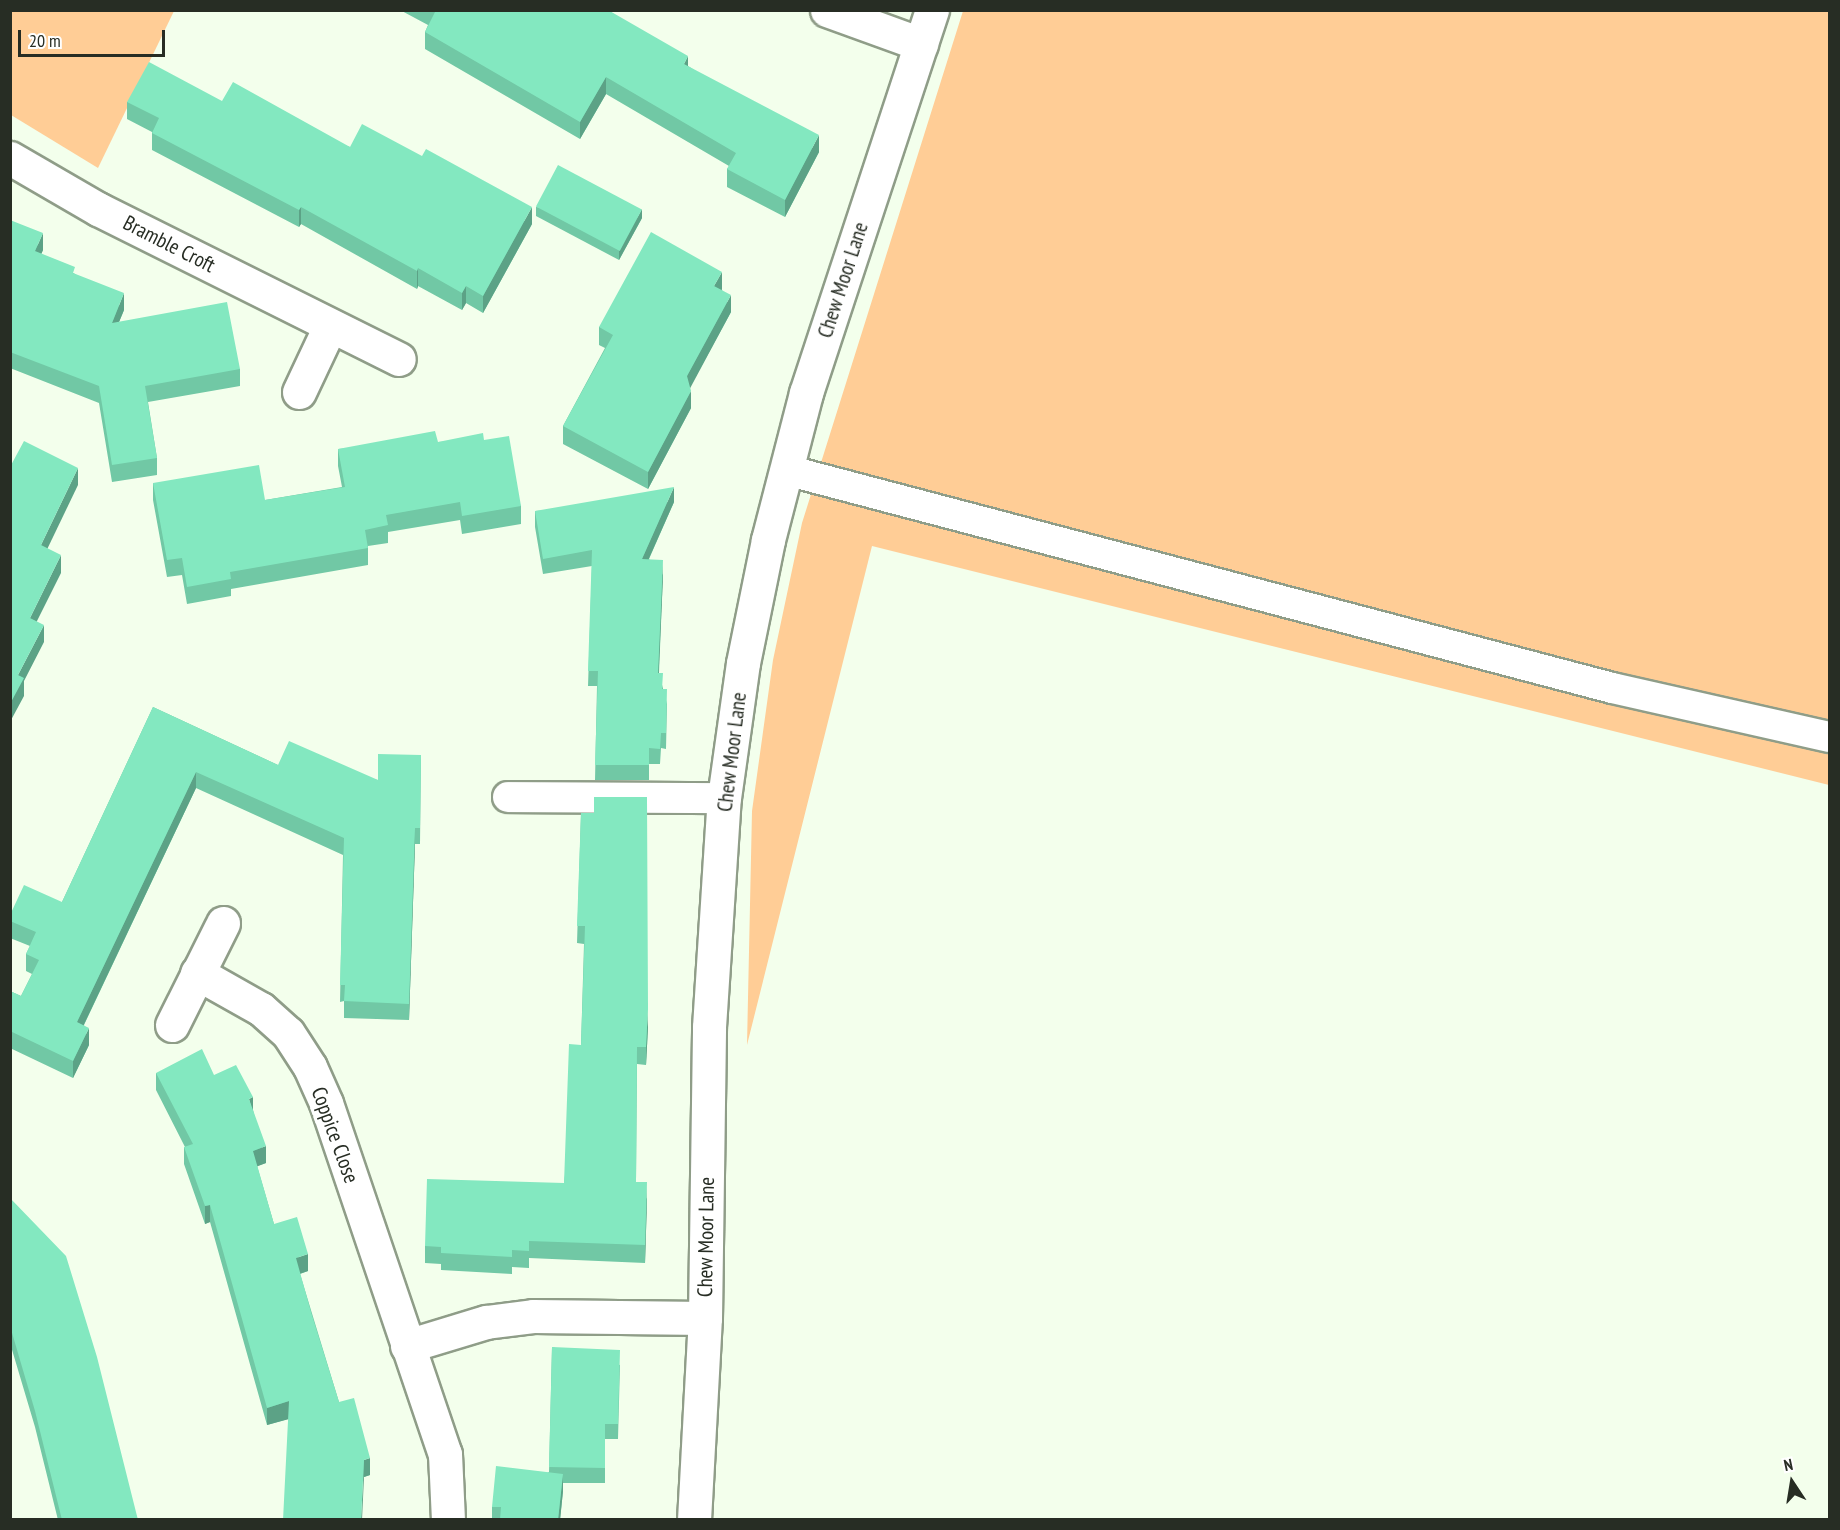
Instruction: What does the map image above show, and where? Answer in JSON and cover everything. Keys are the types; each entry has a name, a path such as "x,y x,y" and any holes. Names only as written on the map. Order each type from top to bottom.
{"street":[{"path":"827,10 921,44"},
{"name":"Chew Moor Lane","path":"694,1520 705,1318 709,1027 724,798 743,663 786,470 806,393 932,10"},
{"name":"Bramble Croft","path":"10,158 98,209 399,359"},
{"path":"299,393 330,326"},
{"path":"172,1025 223,923"},
{"name":"Coppice Close","path":"197,973 261,1009 288,1033 310,1067 326,1102 445,1454 448,1520"},
{"path":"407,1346 486,1322 533,1316 705,1318"}],"lane":[{"path":"786,470 1612,688 1830,737"},
{"path":"508,796 724,798"}],"shaded area":[{"path":"10,11 174,11 98,168 11,115"},
{"path":"963,11 1829,11 1829,785 872,546 747,1045 752,811 773,660 802,523"}],"building":[{"path":"433,10 608,10 688,56 684,64 819,135 785,200 727,169 736,153 606,77 580,122 425,32 435,12"},
{"path":"149,62 222,101 233,82 350,147 362,124 422,156 426,149 532,207 483,296 466,286 462,293 301,207 299,210 152,133 159,118 127,102"},
{"path":"558,165 642,210 620,251 536,206"},
{"path":"10,220 43,233 35,251 75,267 73,273 124,293 112,323 227,302 240,369 145,386 157,458 112,465 99,386 10,352"},
{"path":"651,232 722,272 714,286 731,295 687,376 691,391 648,472 563,426 613,335 599,327"},
{"path":"435,431 438,442 483,433 484,440 509,436 521,506 462,516 460,502 386,515 388,525 365,530 368,548 230,572 231,579 187,587 182,558 167,560 153,483 259,465 265,500 345,487 338,449"},
{"path":"24,441 78,468 41,545 61,555 30,618 44,625 18,675 24,678 10,704 10,467"},
{"path":"674,487 642,559 663,560 658,673 663,673 662,689 667,689 666,733 661,733 660,749 649,748 649,765 595,765 598,671 588,671 592,550 543,559 535,511"},
{"path":"153,707 278,765 289,741 378,780 378,754 421,755 420,828 415,828 409,1004 344,1001 345,985 340,985 344,838 196,772 77,1022 89,1028 73,1061 10,1031 10,991 21,996 39,960 26,954 36,932 10,921 10,915 24,885 62,902"},
{"path":"594,797 647,797 648,1009 646,1047 637,1047 636,1182 647,1182 645,1245 529,1241 529,1251 512,1250 512,1257 441,1253 441,1247 425,1246 427,1179 564,1183 569,1044 581,1045 585,926 577,926 581,813 594,813"},
{"path":"202,1049 214,1075 236,1065 253,1097 249,1099 266,1146 253,1151 274,1224 297,1217 308,1254 296,1258 311,1312 339,1402 354,1398 370,1458 364,1460 361,1520 283,1520 289,1401 267,1408 210,1205 205,1206 184,1147 193,1144 156,1073"},
{"path":"10,1198 66,1256 97,1357 138,1520 62,1520 35,1411 10,1326"},
{"path":"552,1347 620,1350 618,1424 605,1424 605,1468 549,1467"},
{"path":"496,1466 563,1474 558,1520 500,1520 501,1507 492,1507"}]}
